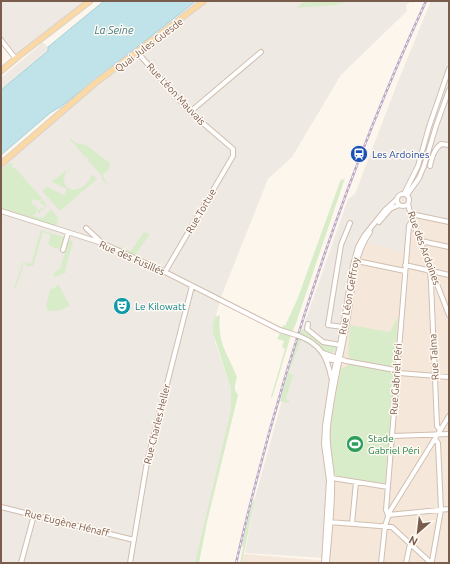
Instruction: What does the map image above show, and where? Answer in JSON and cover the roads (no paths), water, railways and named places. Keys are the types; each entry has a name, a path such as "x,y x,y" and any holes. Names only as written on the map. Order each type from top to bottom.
{"main road":[{"path":"1,70 90,1"},
{"name":"Quai Jules Guesde","path":"1,164 57,114 204,1"},
{"name":"Quai Jules Guesde","path":"137,53 208,1"}],"street":[{"path":"1,40 15,59"},
{"path":"190,112 261,52"},
{"name":"Rue Léon Mauvais","path":"137,53 190,112 233,149"},
{"path":"449,70 418,166 406,194 409,200 408,204 404,206 399,204 397,199 399,195 406,194 419,178 449,90"},
{"path":"426,138 429,142 432,139"},
{"path":"430,166 437,147 441,144 449,145"},
{"name":"Rue Tortue","path":"165,272 233,156 233,149"},
{"name":"Rue Léon Geffroy","path":"339,360 353,265 358,247 371,227 397,199"},
{"name":"Rue Léon Geffroy","path":"339,360 357,261 362,245 370,232 390,209 399,204"},
{"name":"Rue des Ardoines","path":"408,204 429,270 436,280 449,315"},
{"name":"Rue des Fusillés","path":"1,212 117,248 257,319 280,330 299,336 316,345 328,358"},
{"path":"412,214 449,222"},
{"name":"Rue Gabriel Péri","path":"381,563 385,526 388,515 386,510 405,271 409,226 412,220"},
{"path":"343,328 328,325 341,245 350,223"},
{"path":"86,228 102,243"},
{"path":"63,250 68,233"},
{"path":"90,239 91,233"},
{"path":"421,241 449,247"},
{"path":"357,261 405,271"},
{"path":"406,265 449,275"},
{"name":"Rue Talma","path":"429,270 437,426 439,432"},
{"path":"430,282 436,280"},
{"name":"Rue Charles Heller","path":"130,563 147,462 192,286"},
{"path":"308,324 307,330 324,342 340,347"},
{"path":"328,358 340,347"},
{"path":"328,358 395,370 399,373 449,377"},
{"path":"328,358 332,379"},
{"path":"327,563 329,480 324,438 332,379 339,360"},
{"path":"324,563 332,478 327,443 328,427 339,360"},
{"path":"388,515 449,416"},
{"path":"392,436 439,432 449,434"},
{"path":"328,522 392,527 430,563 432,561 441,510 438,442 435,439"},
{"path":"332,478 388,487"},
{"path":"352,524 356,482"},
{"name":"Rue Eugène Hénaff","path":"1,507 134,540"},
{"path":"388,515 449,509"},
{"path":"21,563 34,515"},
{"path":"406,563 410,544"}],"water":[{"name":"La Seine","path":"104,1 196,1 59,108 50,113 1,155 1,90 48,51 48,47"}],"railway":[{"path":"236,563 273,419 317,277 341,207 368,138 426,1"}],"place":[{"name":"Les Ardoines","path":"359,154"},
{"name":"Le Kilowatt","path":"122,306"},
{"name":"Stade Gabriel Péri","path":"355,444"}]}
